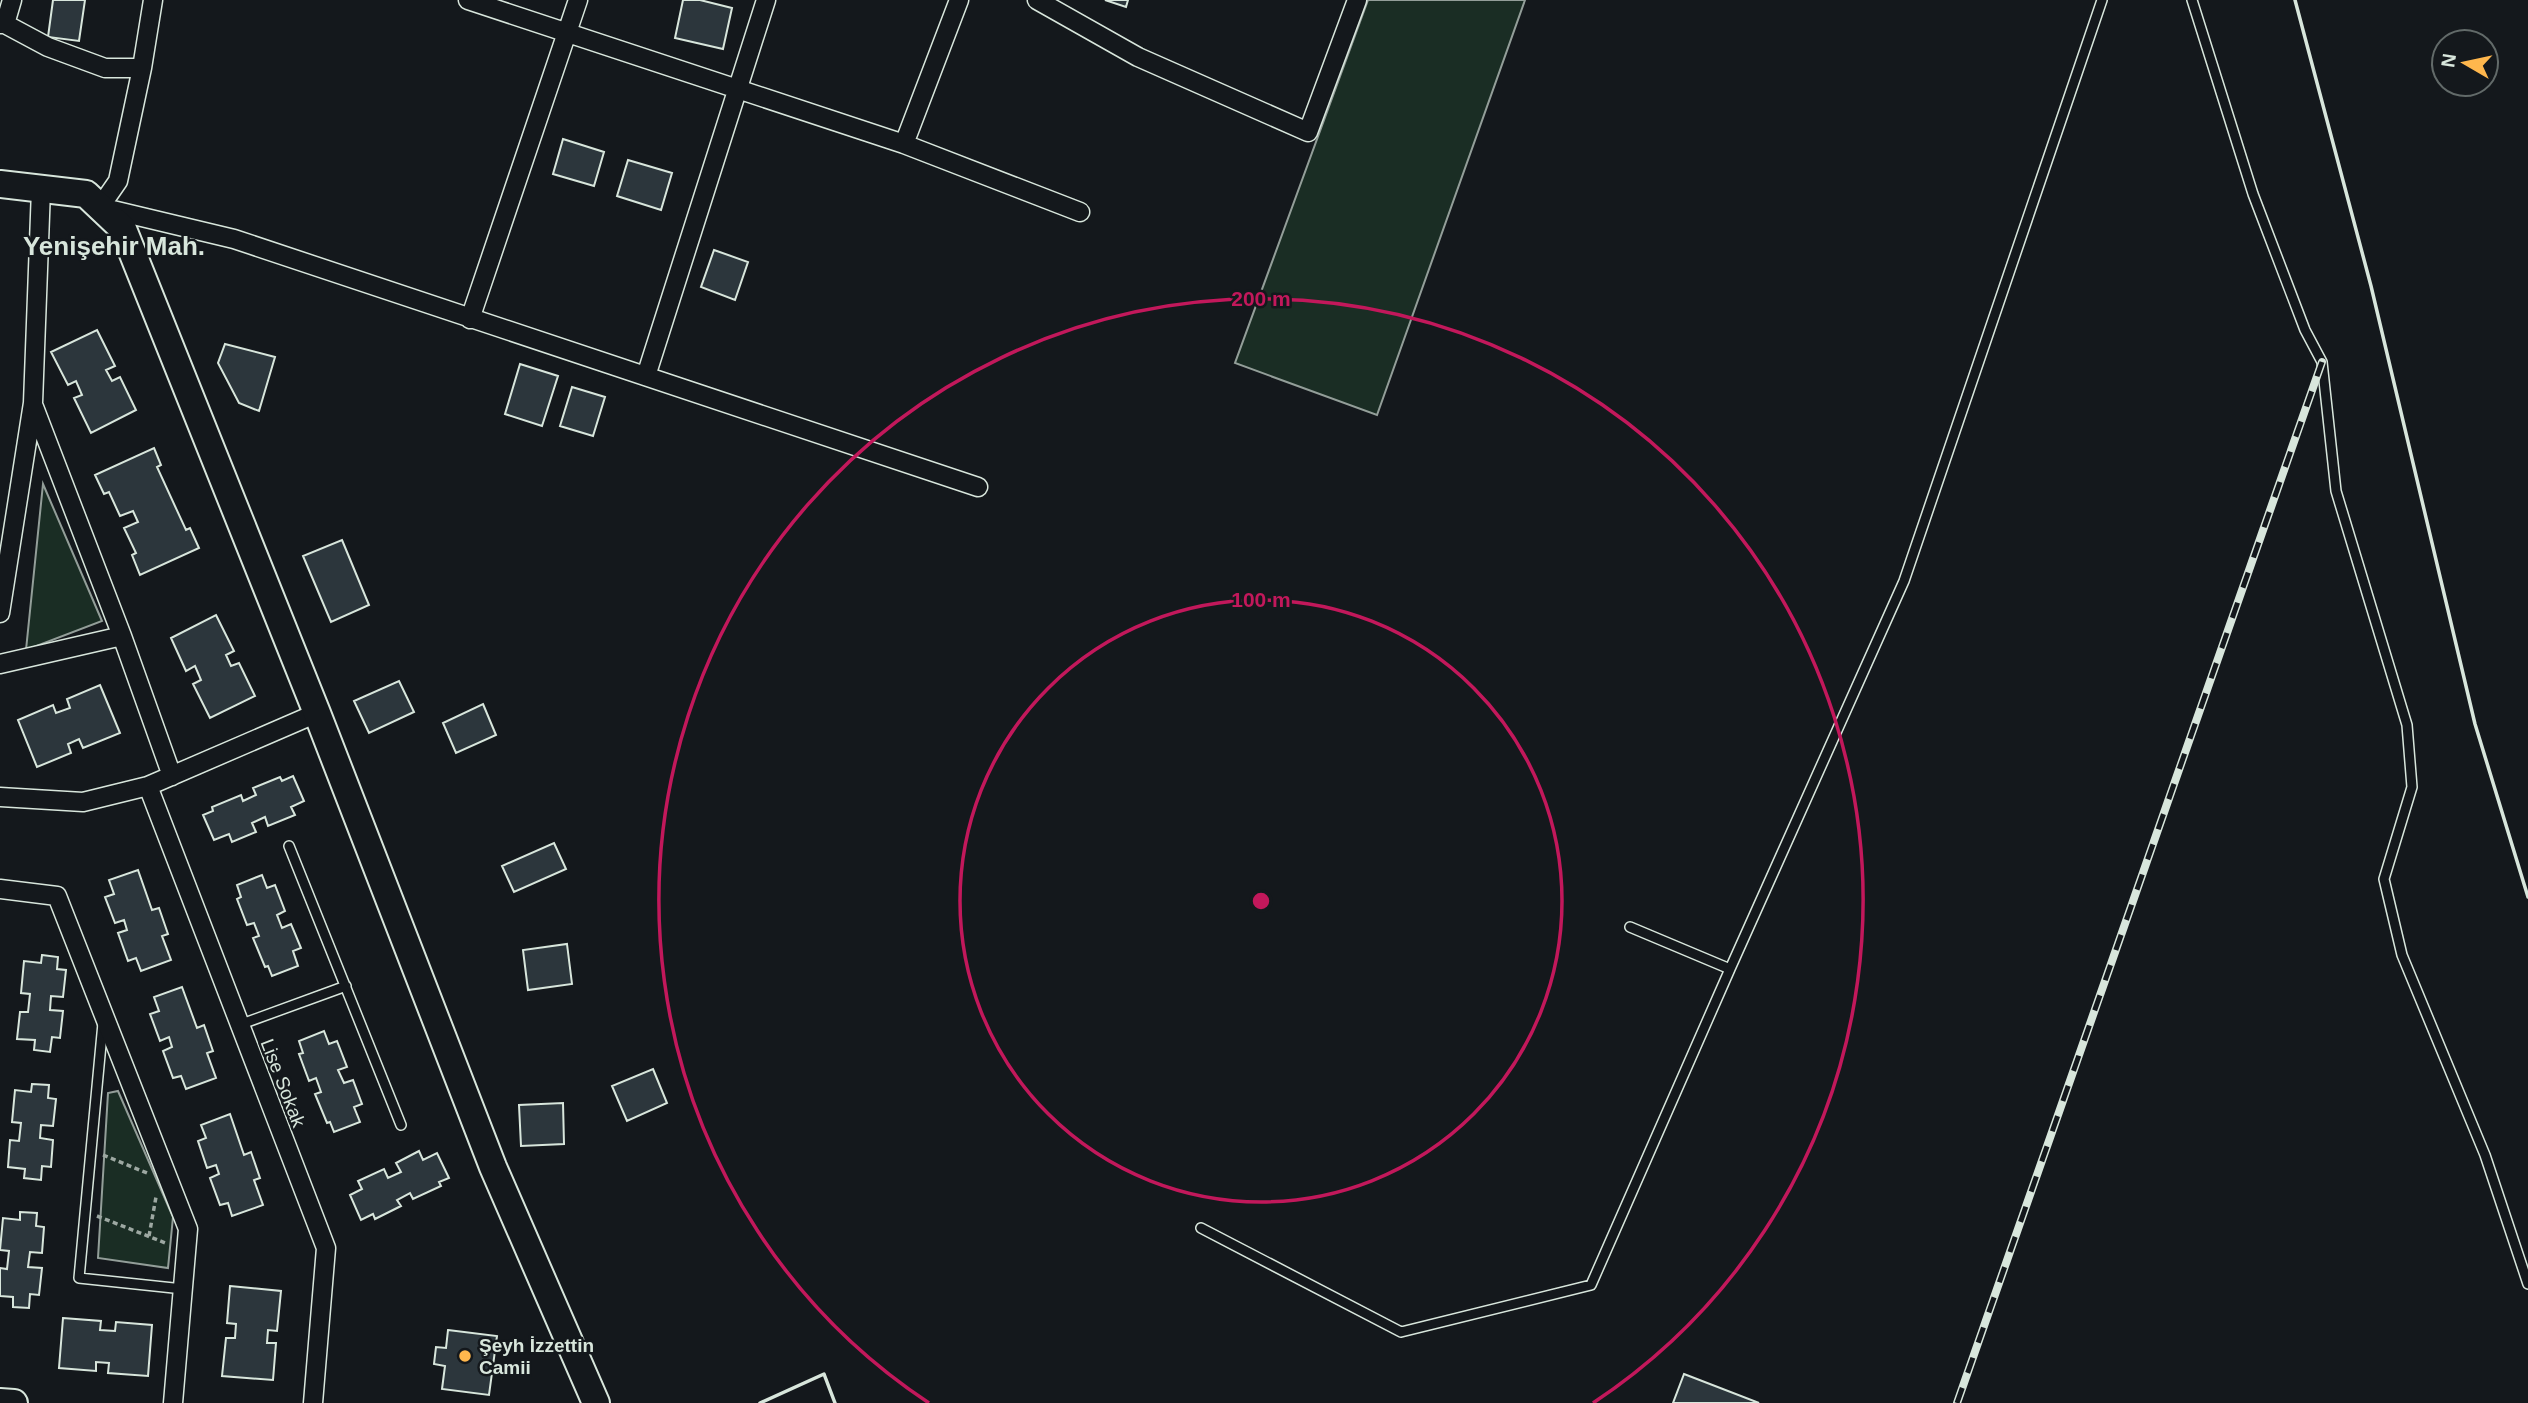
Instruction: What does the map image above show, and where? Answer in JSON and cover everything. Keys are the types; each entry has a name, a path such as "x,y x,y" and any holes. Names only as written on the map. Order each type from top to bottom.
{"street":[{"path":"12,0 3,24 48,47 105,68 142,68"},
{"path":"100,207 118,181 142,68 153,0"},
{"path":"468,0 737,86 905,144 1080,212"},
{"path":"470,319 578,0"},
{"path":"646,376 766,0"},
{"path":"905,144 959,0"},
{"path":"1037,0 1138,57 1308,132 1357,0"},
{"path":"0,184 86,194 123,229 317,713 493,1167 596,1403"},
{"path":"0,612 33,403 40,189"},
{"path":"100,207 234,239 978,487"},
{"path":"33,403 172,776"},
{"path":"0,664 122,636"},
{"path":"0,797 83,802 148,786 317,713"},
{"name":"Lise Sokak","path":"148,786 326,1248 313,1403"},
{"path":"0,889 57,896 164,1180 188,1229 173,1403"},
{"path":"0,1402 14,1403"}],"lane":[{"path":"1201,1228 1401,1332 1591,1285 1904,581 2102,0"},
{"path":"2192,0 2253,194 2305,330 2322,362 2336,491 2407,725 2412,787 2384,879 2402,955 2485,1155 2528,1284"},
{"path":"289,846 401,1125"},
{"path":"1630,927 1730,969"},
{"path":"239,1025 346,986"},
{"path":"103,1014 79,1278 183,1289"}],"path":[{"path":"91,1150 164,1180 149,1236"},
{"path":"85,1211 186,1251"}],"green space":[{"path":"1368,0 1525,0 1377,415 1235,363"},
{"path":"43,484 102,621 26,650"},
{"path":"118,1091 173,1217 168,1268 98,1258 108,1093"}],"building":[{"path":"53,0 85,0 79,41 48,37"},
{"path":"683,0 700,0 732,8 723,49 675,38"},
{"path":"1105,0 1128,0 1126,7"},
{"path":"563,139 604,152 594,186 553,174"},
{"path":"628,160 672,173 661,210 617,196"},
{"path":"714,250 748,262 735,300 701,287"},
{"path":"97,330 115,366 106,370 112,381 120,377 136,410 91,433 74,398 82,395 76,381 68,385 51,352"},
{"path":"225,344 275,357 259,411 239,403 218,363"},
{"path":"520,364 558,376 542,426 505,414"},
{"path":"572,387 605,397 593,436 560,426"},
{"path":"154,448 161,465 157,467 186,530 190,528 199,548 140,575 132,555 136,553 124,528 138,522 133,511 120,516 109,492 104,494 95,475"},
{"path":"342,540 369,605 331,622 303,556"},
{"path":"216,615 234,651 226,655 231,666 239,663 255,696 210,718 193,684 201,680 195,666 186,671 171,638"},
{"path":"399,681 414,712 369,733 354,701"},
{"path":"100,685 120,733 83,748 79,739 68,744 71,753 37,767 18,720 53,705 56,713 70,708 67,699"},
{"path":"483,704 496,735 456,753 443,723"},
{"path":"293,776 304,801 291,807 295,815 268,826 265,817 252,823 256,832 232,842 229,834 214,840 203,815 213,811 212,807 241,795 243,801 256,795 253,788 280,777 282,781"},
{"path":"554,843 566,869 514,892 502,866"},
{"path":"138,870 152,910 159,908 168,934 162,936 171,960 141,971 136,958 128,961 118,933 127,930 124,920 115,923 105,897 114,894 109,880"},
{"path":"262,875 267,888 275,885 285,911 277,915 282,928 291,924 301,948 293,951 298,966 272,976 268,966 265,967 253,938 259,936 254,923 247,925 237,899 241,897 237,885"},
{"path":"567,944 572,984 528,990 523,950"},
{"path":"42,955 58,957 57,969 66,970 63,997 51,996 50,1010 63,1011 60,1038 52,1037 50,1052 34,1050 35,1040 17,1039 20,1012 28,1012 30,994 21,993 24,961 41,963"},
{"path":"182,987 197,1028 204,1025 213,1051 207,1053 216,1078 186,1089 181,1076 173,1078 163,1051 172,1047 169,1037 160,1041 150,1014 159,1011 154,997"},
{"path":"324,1031 329,1044 337,1041 347,1067 338,1070 344,1083 353,1080 362,1104 354,1107 360,1122 334,1132 330,1122 327,1123 315,1094 321,1092 316,1078 309,1081 299,1054 303,1053 299,1041"},
{"path":"653,1069 667,1103 627,1121 612,1086"},
{"path":"32,1084 49,1085 48,1098 56,1099 53,1126 41,1125 40,1138 53,1140 51,1167 42,1166 41,1180 24,1178 25,1169 8,1167 10,1140 19,1141 21,1123 12,1122 15,1090 31,1092"},
{"path":"563,1103 564,1144 521,1146 519,1105"},
{"path":"230,1114 244,1155 251,1152 260,1178 254,1180 263,1205 232,1216 228,1203 220,1205 210,1178 219,1174 216,1165 207,1168 198,1141 206,1138 201,1125"},
{"path":"419,1151 423,1160 437,1153 449,1178 439,1182 441,1186 413,1199 410,1193 397,1200 401,1206 375,1219 373,1214 361,1220 350,1195 362,1189 358,1181 384,1169 388,1178 401,1172 396,1163"},
{"path":"20,1212 37,1213 36,1226 44,1227 42,1253 30,1252 28,1267 42,1268 39,1295 30,1294 29,1308 13,1307 13,1297 0,1296 0,1268 7,1269 9,1251 0,1250 3,1218 20,1220"},
{"path":"230,1286 281,1291 277,1331 268,1330 267,1343 276,1343 273,1380 222,1376 226,1338 235,1338 236,1324 227,1323"},
{"path":"63,1318 101,1321 100,1330 115,1331 116,1322 152,1325 148,1376 108,1373 109,1363 96,1362 96,1371 59,1368"},
{"name":"Şeyh İzzettin Camii","path":"448,1330 497,1336 489,1395 442,1389 445,1366 434,1364 436,1347 446,1348"},
{"path":"1684,1374 1759,1403 1673,1403"}],"railway":[{"path":"1957,1403 2322,362"}],"wall":[{"path":"2295,0 2371,286 2475,724 2528,897"},
{"path":"760,1403 824,1374 835,1403"}],"place":[{"name":"Şeyh İzzettin Camii","path":"465,1356"}],"district":[{"name":"Yenişehir Mah.","path":"114,246"}]}
